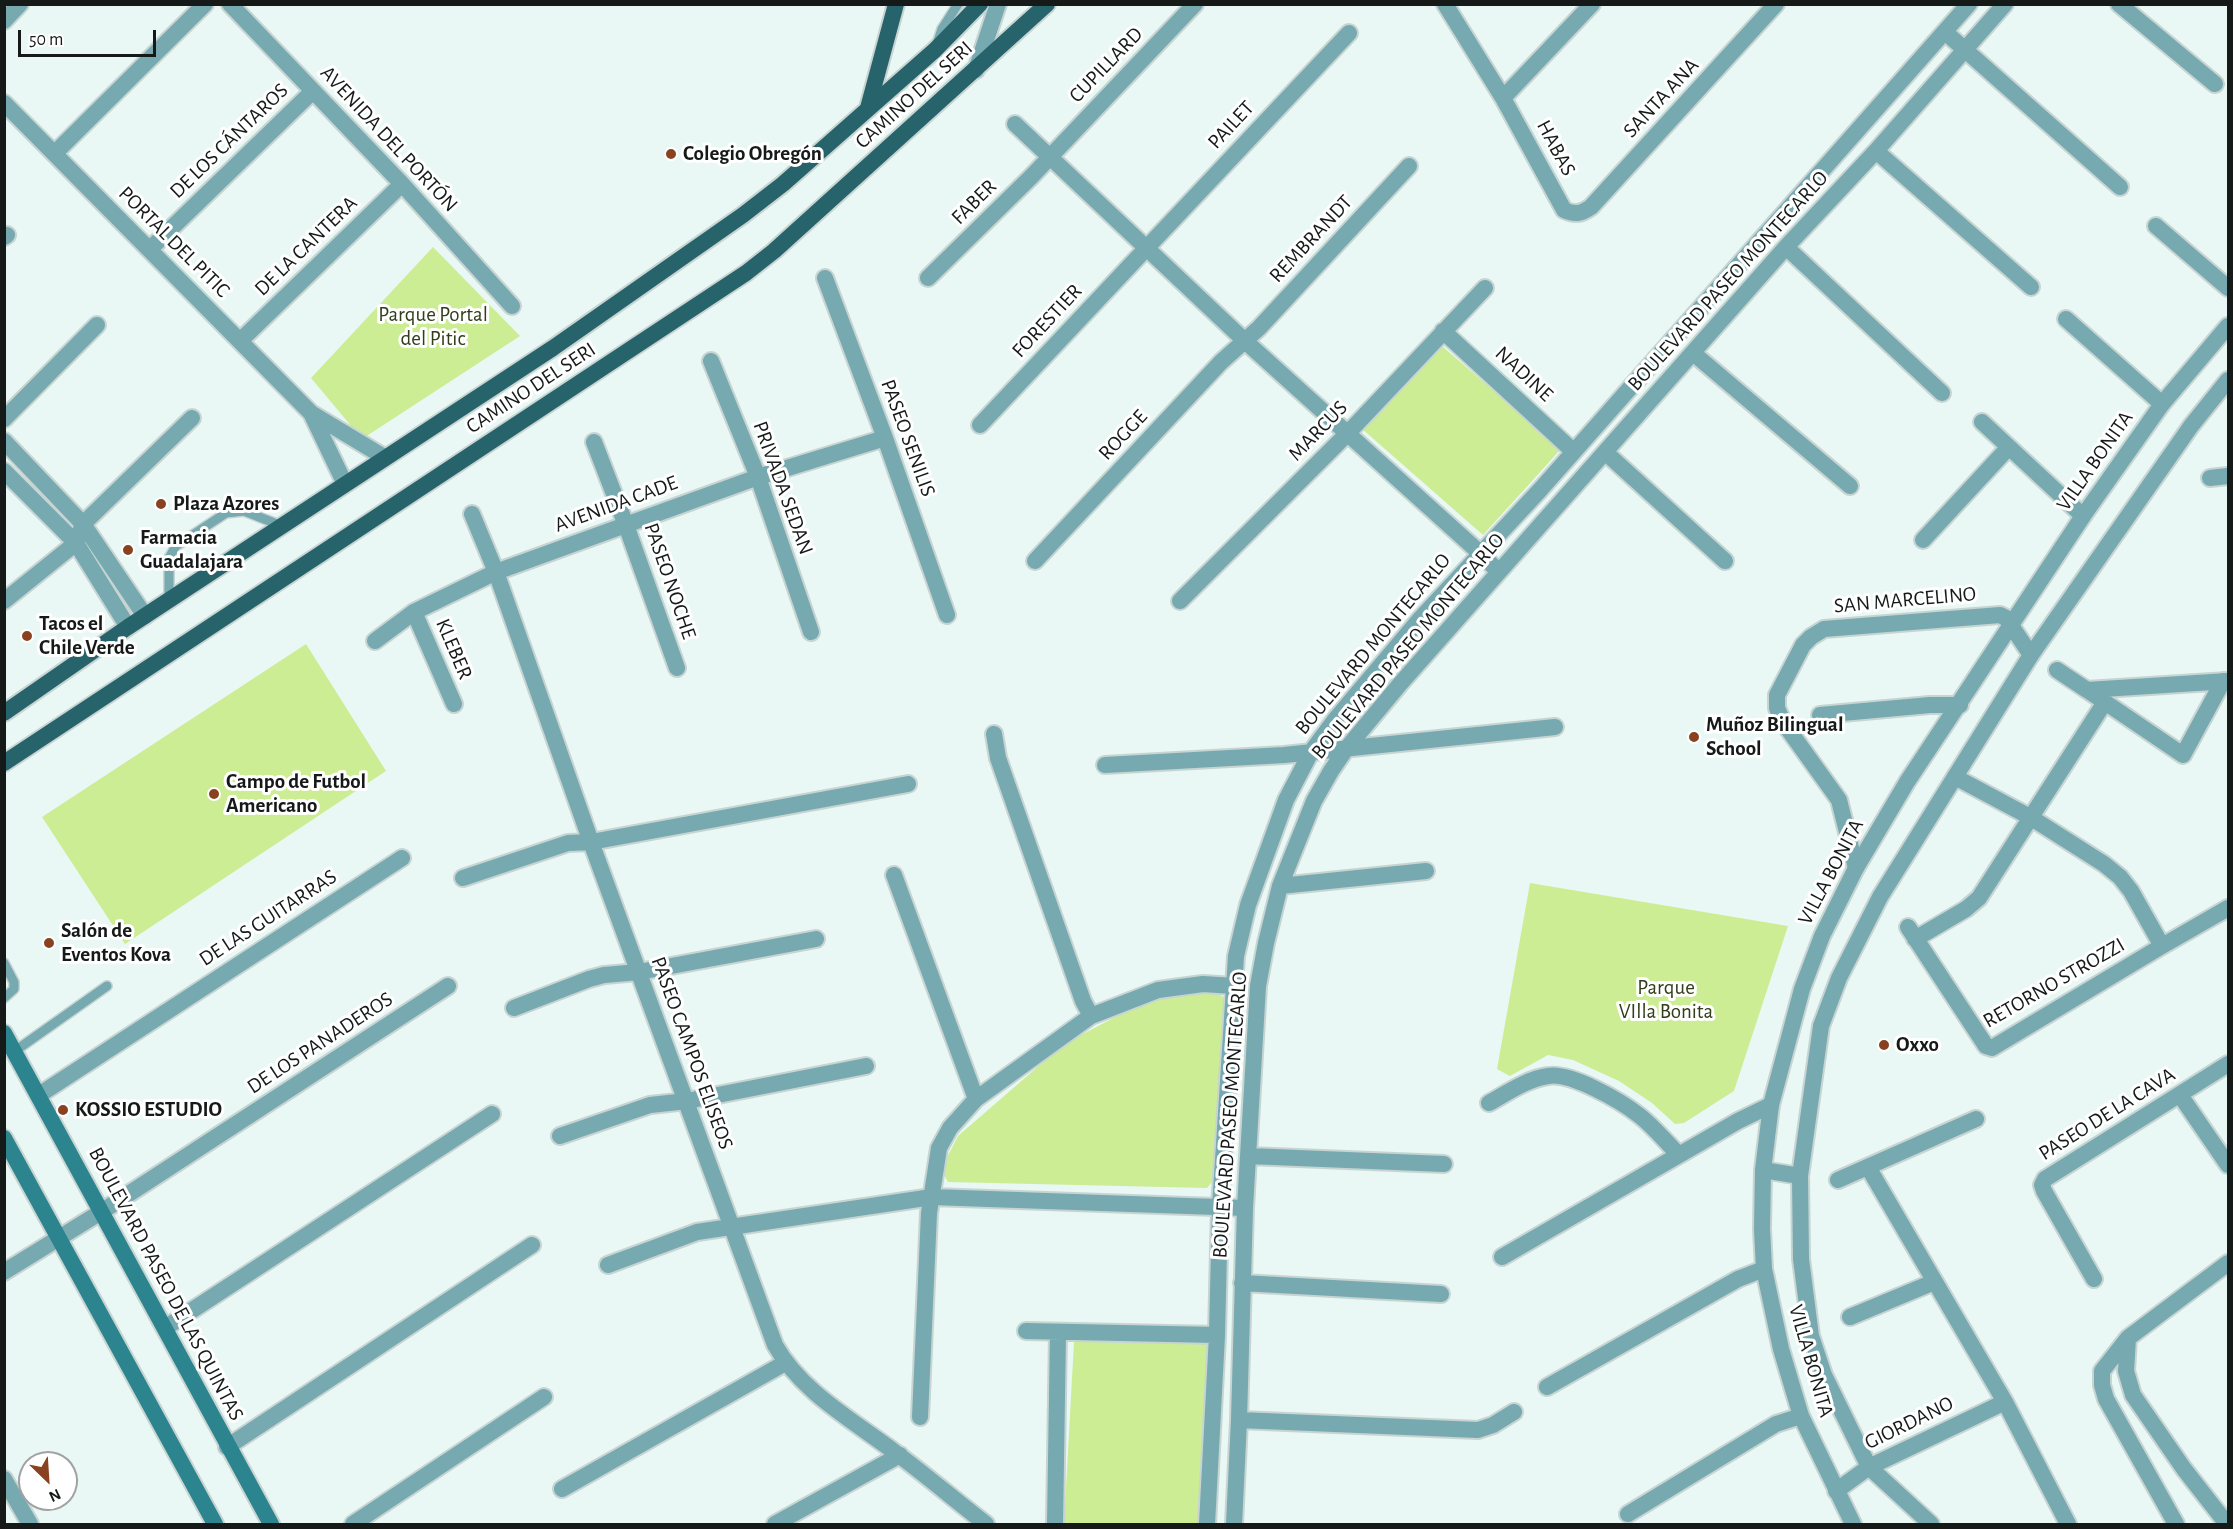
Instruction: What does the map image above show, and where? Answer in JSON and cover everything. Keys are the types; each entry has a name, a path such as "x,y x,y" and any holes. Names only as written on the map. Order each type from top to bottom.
{"main road":[{"path":"867,109 897,4"},
{"name":"CAMINO DEL SERI","path":"5,711 384,457 553,348 726,227 783,184 935,50 980,4"},
{"name":"CAMINO DEL SERI","path":"4,763 716,294 774,251 1047,4"},
{"name":"BOULEVARD PASEO DE LAS QUINTAS","path":"4,1033 165,1328 227,1447 271,1524"},
{"path":"4,1138 215,1524"}],"street":[{"path":"4,21 20,4"},
{"path":"55,153 205,4"},
{"name":"AVENIDA DEL PORTÓN","path":"230,4 402,184 512,306"},
{"path":"976,70 998,4"},
{"name":"CUPILLARD","path":"1051,157 1195,4"},
{"name":"HABAS","path":"1445,4 1503,98 1564,210 1574,214"},
{"path":"1503,98 1592,4"},
{"name":"SANTA ANA","path":"1574,214 1591,207 1776,4"},
{"name":"BOULEVARD MONTECARLO","path":"1207,1524 1217,1335 1220,1207 1236,956 1248,905 1286,801 1311,752 1334,721 1420,619 1574,451 1969,4"},
{"name":"BOULEVARD PASEO MONTECARLO","path":"1234,1524 1245,1208 1258,986 1271,918 1280,886 1314,801 1346,749 1400,684 1498,572 1610,456 1790,250 1969,55 2005,4"},
{"path":"2119,4 2215,84"},
{"path":"1945,32 2120,187"},
{"name":"PAILET","path":"1147,247 1349,33"},
{"name":"DE LOS CÁNTAROS","path":"150,249 313,91"},
{"name":"PORTAL DEL PITIC","path":"4,103 311,413 384,457"},
{"path":"1015,124 1245,341 1480,553 1498,572"},
{"path":"1879,153 2031,287"},
{"name":"FABER","path":"928,278 1051,157"},
{"name":"REMBRANDT","path":"1245,341 1409,166"},
{"name":"DE LA CANTERA","path":"241,340 402,184"},
{"path":"2156,226 2229,288"},
{"name":"FORESTIER","path":"980,425 1147,247"},
{"path":"1790,250 1942,393"},
{"name":"PASEO SENILIS","path":"825,278 885,438 947,615"},
{"name":"MARCUS","path":"1180,602 1347,434 1485,288"},
{"path":"2066,320 2162,404"},
{"path":"4,419 97,325"},
{"name":"VILLA BONITA","path":"1853,1524 1801,1416 1781,1349 1764,1269 1763,1170 1771,1105 1802,989 1822,936 1856,867 1907,782 2083,516 2162,404 2229,326"},
{"name":"NADINE","path":"1443,330 1574,451"},
{"name":"ROGGE","path":"1035,561 1221,362 1245,341"},
{"path":"1697,357 1850,486"},
{"name":"PRIVADA SEDAN","path":"711,361 758,477 811,632"},
{"name":"VILLA BONITA","path":"1931,1524 1869,1467 1824,1375 1811,1336 1801,1259 1800,1176 1821,1026 1839,978 1880,897 2031,655 2191,426 2229,380"},
{"name":"PORTAL DEL PITIC","path":"311,413 345,484"},
{"path":"4,601 76,543 83,524 192,418"},
{"path":"1982,422 2083,516"},
{"name":"AVENIDA CADE","path":"375,641 414,612 496,572 758,477 885,438"},
{"path":"4,441 83,524 145,616"},
{"name":"PASEO NOCHE","path":"594,442 677,668"},
{"path":"1923,540 2009,447"},
{"path":"1610,456 1725,561"},
{"path":"4,471 76,543 128,627"},
{"path":"2210,478 2229,476"},
{"name":"PASEO CAMPOS ELISEOS","path":"472,514 496,572 731,1227 775,1345 784,1363 808,1387 900,1455 986,1524"},
{"name":"KLEBER","path":"414,612 454,704"},
{"name":"SAN MARCELINO","path":"1856,867 1839,800 1783,722 1777,708 1777,696 1803,645 1824,629 2000,615 2006,618 2012,626"},
{"path":"2012,626 2031,655"},
{"path":"2057,670 2184,754 2226,681"},
{"path":"2087,690 2226,681"},
{"name":"RETORNO STROZZI","path":"2105,702 1979,898 1966,909 1912,933 1989,1049 1997,1047 2162,946 2229,908"},
{"path":"1820,716 1930,705 1960,705"},
{"path":"1105,765 1311,752 1555,728"},
{"path":"994,734 998,758 1083,1001 1091,1016"},
{"path":"1955,777 2031,817 2104,864 2120,877 2131,891 2162,946"},
{"path":"463,878 568,843 591,842 908,784"},
{"name":"DE LAS GUITARRAS","path":"39,1095 402,858"},
{"path":"1280,886 1426,872"},
{"path":"894,875 976,1100"},
{"path":"514,1008 604,975 639,972 816,939"},
{"path":"920,1417 929,1214 939,1148 950,1128 976,1100 1091,1016 1158,990 1203,984 1233,986"},
{"name":"DE LOS PANADEROS","path":"4,1272 101,1212 448,986"},
{"name":"PASEO DE LA CAVA","path":"2094,1279 2044,1191 2042,1185 2045,1179 2229,1064"},
{"path":"560,1136 650,1105 687,1101 866,1066"},
{"path":"1489,1103 1531,1080 1560,1075 1576,1079 1639,1115 1679,1155"},
{"path":"2180,1095 2229,1165"},
{"path":"1502,1257 1738,1121 1771,1105"},
{"path":"165,1328 492,1114"},
{"path":"1838,1180 1976,1119"},
{"path":"1249,1156 1444,1164"},
{"path":"1868,1167 2005,1402 2068,1524"},
{"path":"1763,1170 1800,1176"},
{"path":"608,1264 697,1232 932,1197 1245,1208"},
{"path":"227,1447 532,1245"},
{"path":"2176,1524 2106,1399 2102,1385 2102,1371 2128,1338 2229,1263"},
{"path":"1547,1387 1738,1279 1764,1269"},
{"path":"1850,1317 1934,1282"},
{"path":"1242,1283 1441,1294"},
{"path":"1026,1331 1217,1335"},
{"path":"1054,1524 1058,1332"},
{"path":"2128,1338 2126,1371 2133,1395 2184,1469 2227,1524"},
{"path":"562,1488 784,1363"},
{"path":"353,1524 544,1397"},
{"name":"GIORDANO","path":"1836,1491 1869,1467 2005,1402"},
{"path":"1239,1420 1478,1430 1493,1425 1514,1412"},
{"path":"1628,1514 1776,1424 1801,1416"},
{"path":"775,1524 900,1455"},
{"path":"4,1479 30,1524"}],"lane":[{"path":"935,50 942,29 958,4"},
{"path":"169,602 170,558 176,546 186,539 226,513 244,511 282,526"},
{"path":"4,963 14,982 14,989 4,998"},
{"path":"15,1051 107,986"}],"green space":[{"name":"Parque Portal del Pitic","path":"433,247 520,336 362,439 311,378"},
{"path":"1442,346 1561,449 1483,535 1361,428"},
{"name":"Campo de Futbol Americano","path":"306,644 386,771 125,944 42,817"},
{"name":"Parque VIlla Bonita","path":"1530,883 1788,926 1734,1091 1684,1123 1675,1124 1652,1103 1619,1081 1573,1060 1548,1055 1510,1076 1497,1069"},
{"path":"1213,988 1227,1001 1216,1177 1207,1188 948,1182 941,1169 958,1136 1064,1044 1155,996"},
{"path":"1080,1335 1205,1337 1212,1348 1200,1524 1064,1524 1074,1342"}],"place":[{"name":"Colegio Obregón","path":"671,154"},
{"name":"Plaza Azores","path":"161,504"},
{"name":"Farmacia Guadalajara","path":"128,550"},
{"name":"Tacos el Chile Verde","path":"27,636"},
{"name":"Muñoz Bilingual School","path":"1694,737"},
{"name":"Campo de Futbol Americano","path":"214,794"},
{"name":"Salón de Eventos Kova","path":"49,943"},
{"name":"Oxxo","path":"1884,1045"},
{"name":"KOSSIO ESTUDIO","path":"63,1110"}]}
